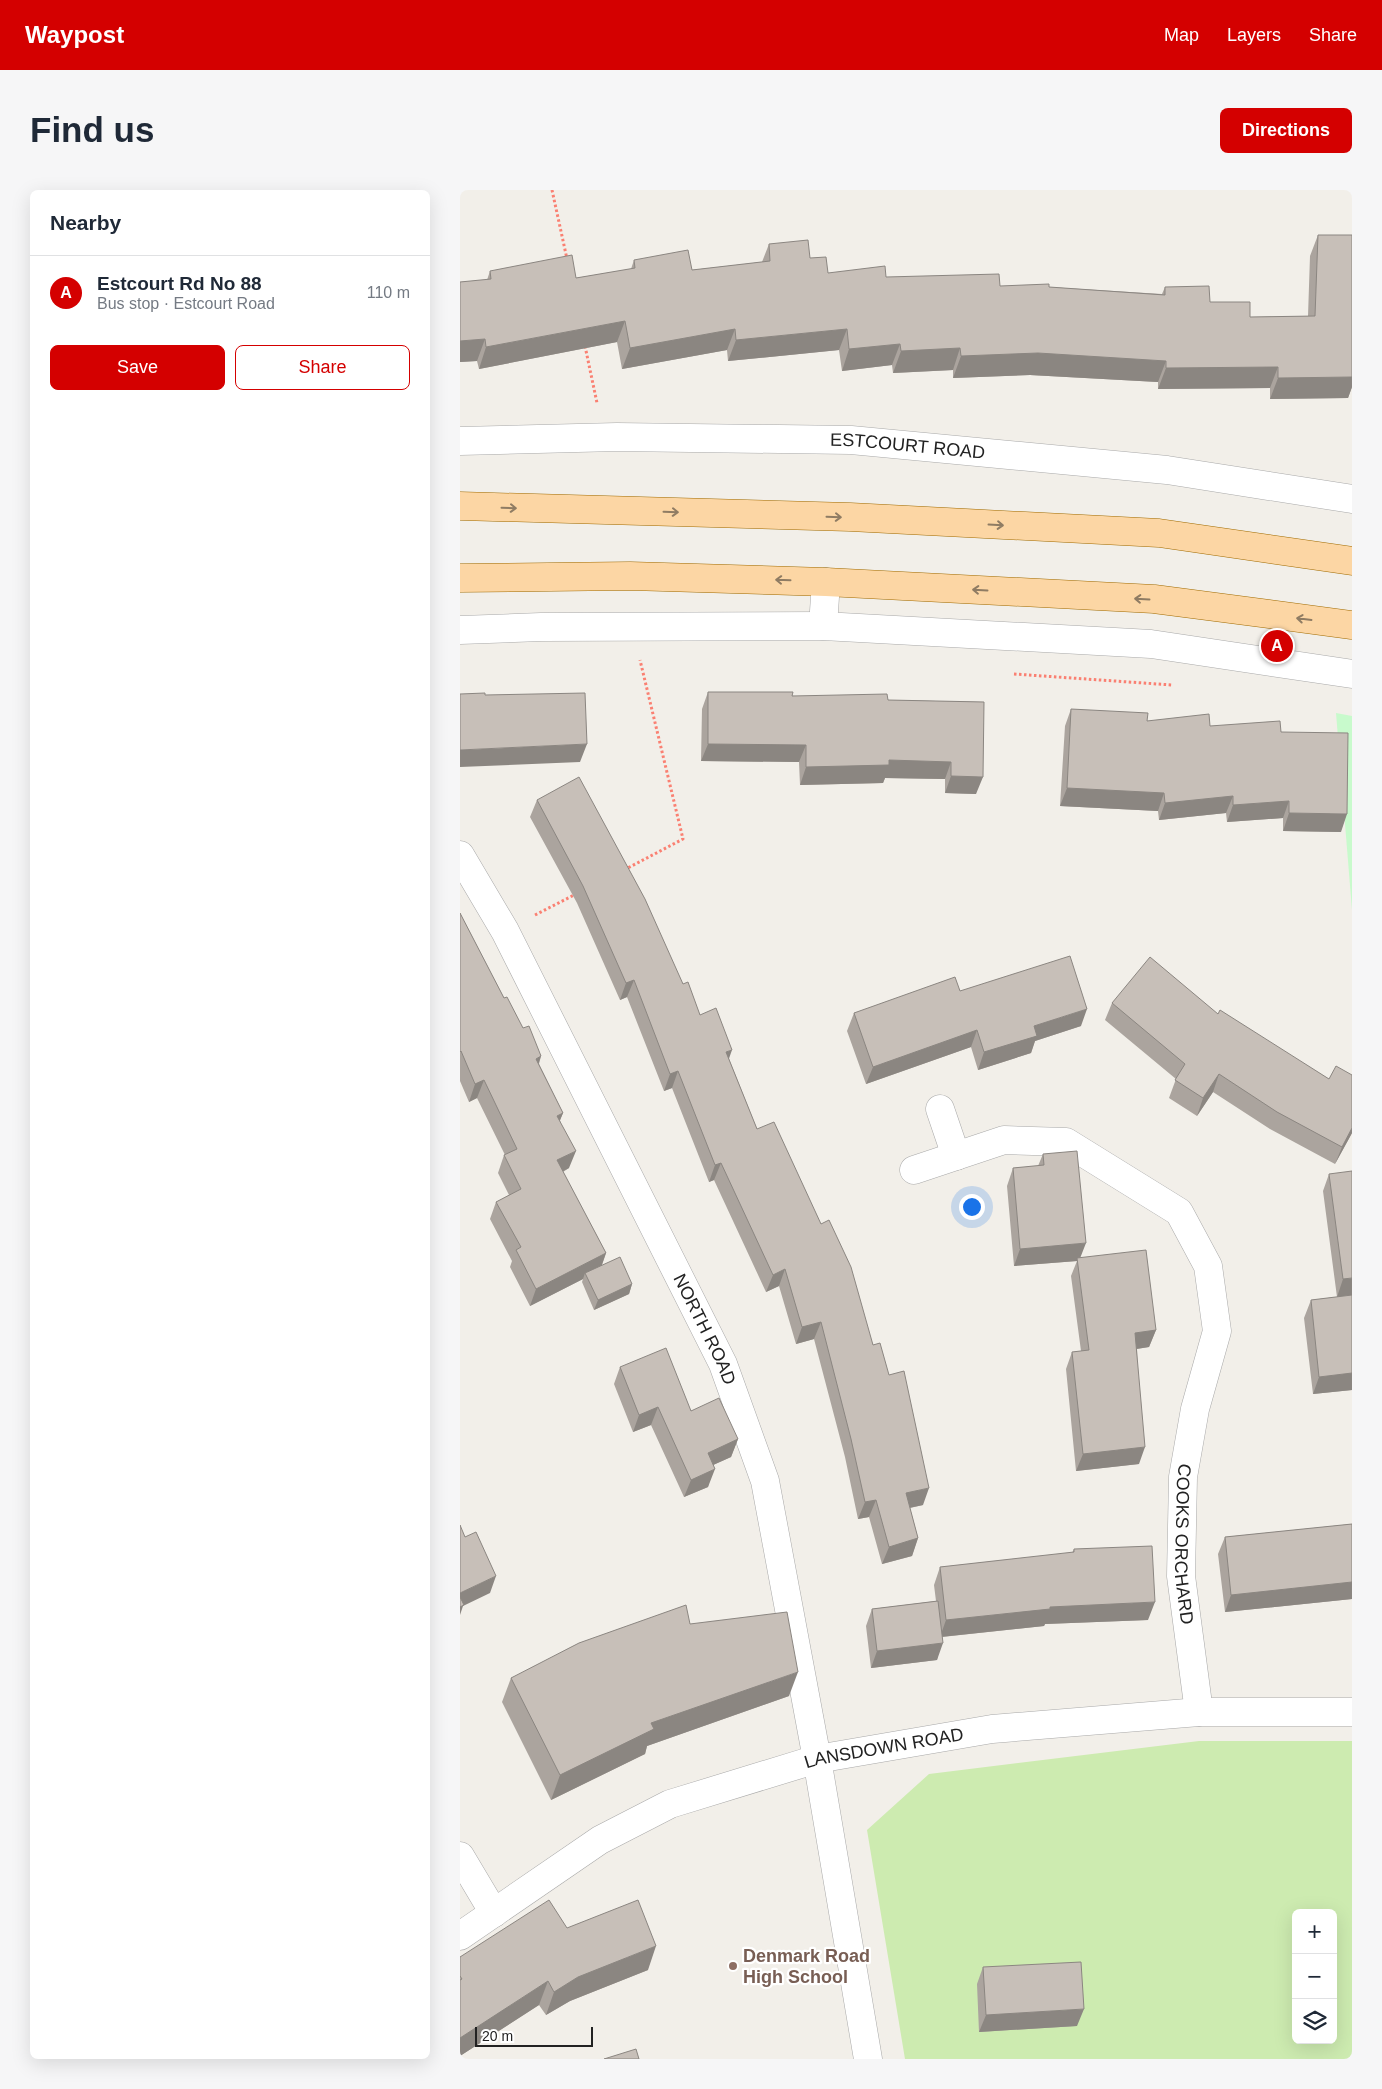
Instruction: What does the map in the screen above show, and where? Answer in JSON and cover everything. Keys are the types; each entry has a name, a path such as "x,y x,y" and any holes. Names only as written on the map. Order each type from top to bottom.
{"main road":[{"path":"460,506 850,517 1159,534 1352,561"},
{"path":"460,578 630,576 826,582 1154,599 1352,625"}],"street":[{"name":"ESTCOURT ROAD","path":"460,441 605,438 851,440 1168,470 1352,499"},
{"path":"823,626 826,582"},
{"path":"460,630 541,627 823,626 1151,644 1352,674"},
{"name":"NORTH ROAD","path":"460,855 505,931 723,1364 765,1481 868,2059"},
{"path":"940,1109 956,1156"},
{"name":"COOKS ORCHARD","path":"914,1170 1004,1140 1066,1142 1179,1212 1208,1266 1217,1331 1195,1409 1183,1477 1181,1576 1199,1712"},
{"name":"LANSDOWN ROAD","path":"460,1936 600,1840 670,1804 816,1759 992,1729 1199,1712 1352,1712"},
{"path":"460,1856 494,1913"}],"path":[{"path":"552,190 568,266"},
{"path":"584,342 605,438"},
{"path":"615,874 683,839 632,628"},
{"path":"1004,673 1179,685"},
{"path":"505,931 581,891"}],"green space":[{"path":"1336,713 1352,716 1352,910"},
{"path":"1199,1741 1352,1741 1352,2059 905,2059 867,1830 929,1774"}],"building":[{"path":"1318,235 1352,235 1352,377 1278,378 1278,367 1166,368 1166,361 1038,353 961,356 960,348 901,351 900,344 849,349 847,329 736,340 735,329 630,348 625,321 486,347 485,339 460,341 460,282 491,279 490,271 572,255 576,278 635,268 634,260 688,250 692,270 770,261 769,244 808,240 810,258 826,257 828,273 885,266 886,277 999,274 1000,286 1049,284 1049,287 1165,295 1165,287 1209,286 1210,302 1250,302 1250,317 1315,316"},
{"path":"708,692 793,692 792,696 887,694 888,700 984,702 983,777 951,776 951,762 889,760 889,765 806,767 806,745 708,744"},
{"path":"485,693 485,695 585,693 587,744 460,750 460,694"},
{"path":"1071,709 1148,713 1147,721 1209,714 1210,726 1280,721 1281,732 1348,733 1347,814 1289,813 1289,801 1233,805 1233,796 1165,803 1164,793 1067,788"},
{"path":"579,777 645,899 683,984 688,982 700,1015 716,1008 732,1050 726,1052 757,1129 774,1122 821,1224 829,1220 851,1267 873,1345 880,1343 889,1375 904,1371 929,1488 906,1493 918,1538 889,1547 876,1500 865,1502 821,1322 802,1327 785,1269 773,1275 721,1163 715,1165 678,1071 670,1074 634,980 626,983 583,886 537,800"},
{"path":"460,913 504,998 507,997 523,1028 529,1026 541,1056 536,1059 563,1113 557,1116 576,1151 557,1160 606,1253 536,1289 516,1250 521,1247 496,1202 521,1189 504,1155 517,1149 484,1080 475,1084 460,1052"},
{"path":"1070,956 1087,1009 1034,1026 1037,1036 984,1052 977,1030 873,1067 854,1013 955,977 960,991"},
{"path":"1150,957 1218,1014 1220,1010 1329,1079 1336,1066 1352,1075 1352,1128 1342,1147 1277,1112 1219,1074 1203,1098 1175,1080 1185,1064 1112,1003"},
{"path":"1077,1151 1086,1243 1020,1249 1013,1168 1044,1165 1043,1154"},
{"path":"1352,1171 1352,1278 1343,1279 1329,1174"},
{"path":"1146,1250 1156,1330 1135,1333 1145,1447 1083,1454 1072,1352 1089,1350 1077,1258"},
{"path":"620,1257 632,1284 598,1300 585,1273"},
{"path":"1352,1295 1352,1373 1319,1377 1311,1300"},
{"path":"666,1348 691,1411 719,1398 738,1439 708,1453 715,1469 691,1480 658,1407 639,1415 620,1367"},
{"path":"1352,1524 1352,1582 1231,1595 1225,1537"},
{"path":"460,1525 465,1537 476,1532 496,1576 460,1593"},
{"path":"1152,1546 1155,1602 1050,1607 1050,1609 946,1620 940,1567 1074,1552 1074,1549"},
{"path":"460,1597 464,1605 460,1607"},
{"path":"938,1601 943,1643 877,1651 872,1609"},
{"path":"686,1605 690,1624 787,1612 798,1672 651,1723 654,1729 560,1775 511,1678 579,1643"},
{"path":"549,1900 567,1928 638,1900 656,1946 578,1977 554,1992 548,1981 460,2038 460,1980 462,1979 460,1976 460,1957"},
{"path":"1081,1962 1084,2009 986,2015 983,1967"},
{"path":"636,2049 639,2059 604,2059"}],"place":[{"name":"Estcourt Rd No 88","path":"1277,646"},
{"name":"Denmark Road High School","path":"733,1966"}]}
